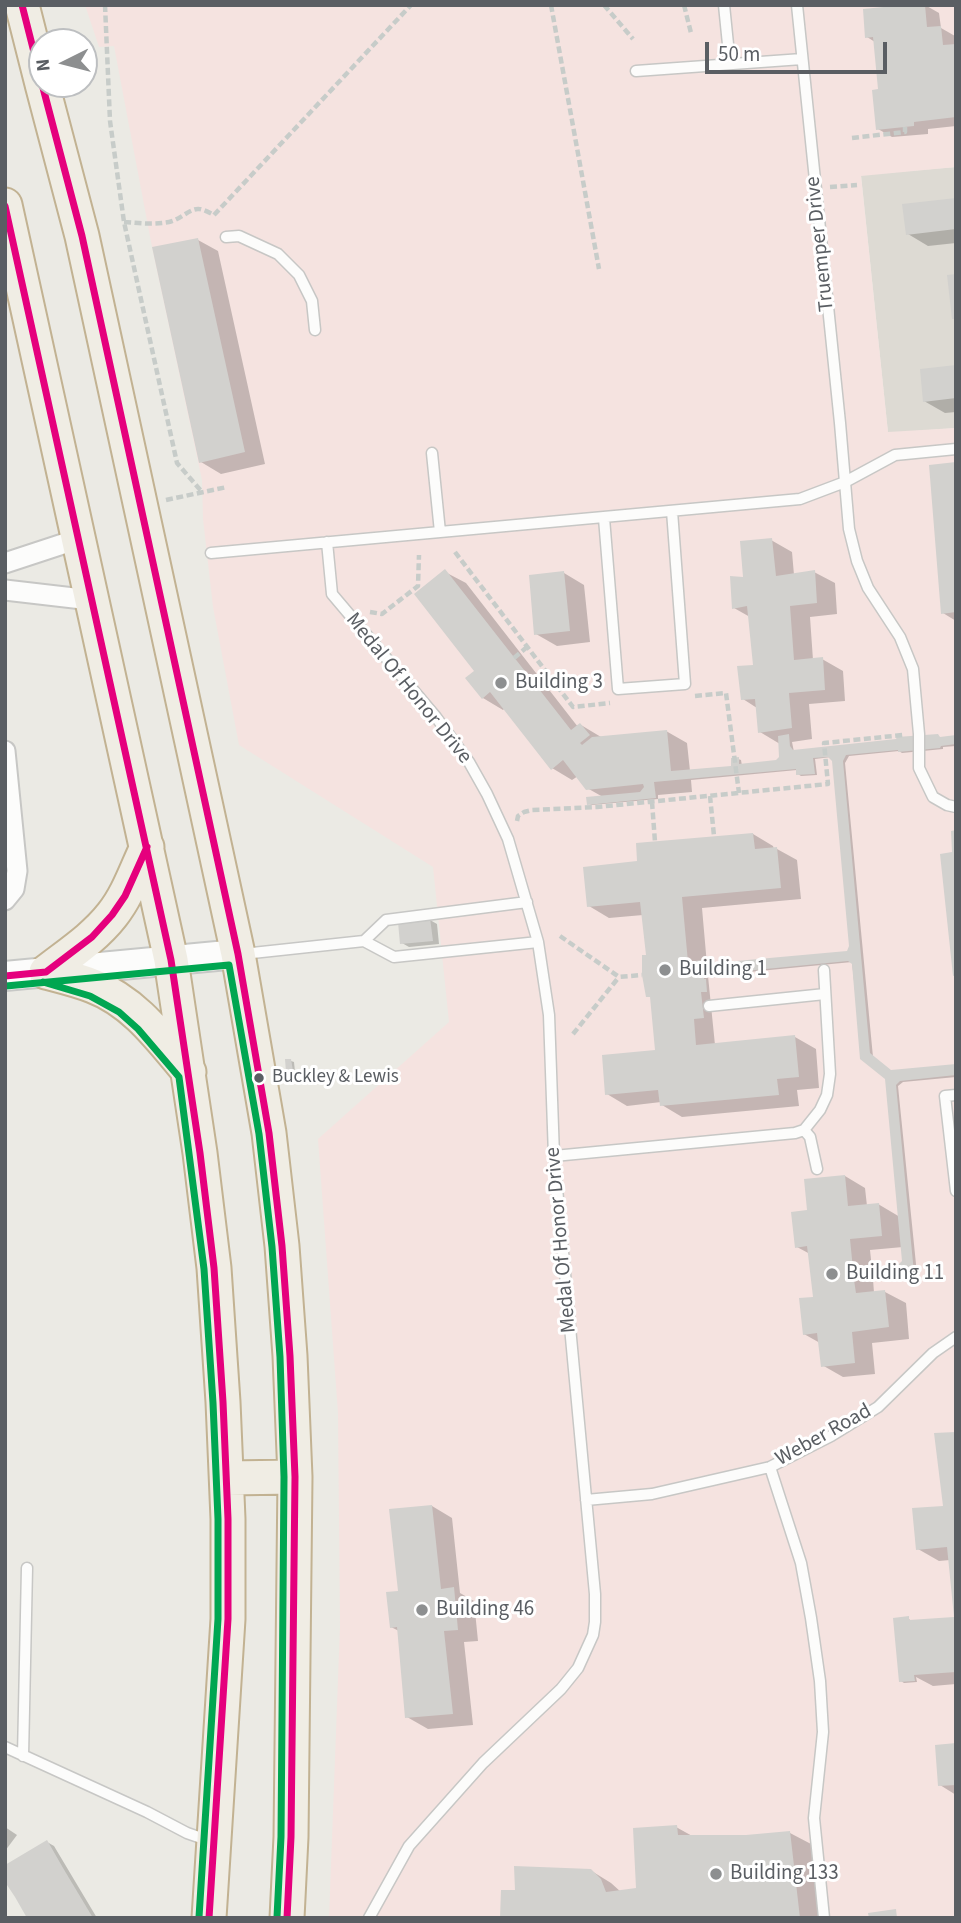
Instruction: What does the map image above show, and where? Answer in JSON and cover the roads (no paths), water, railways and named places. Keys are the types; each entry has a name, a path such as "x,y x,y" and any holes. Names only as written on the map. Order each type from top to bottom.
{"highway":[{"path":"22,5 28,29"},
{"path":"46,98 82,236 239,954 269,1133 282,1247 295,1477 291,1837 287,1918"},
{"path":"5,205 171,960 201,1153 214,1268 227,1478 228,1619 209,1918"},
{"path":"46,972 92,937 112,915 125,896 147,847"},
{"path":"46,972 94,986 125,1003 146,1022 189,1073"},
{"path":"227,1478 295,1477"}],"main road":[{"path":"5,976 239,954"}],"street":[{"path":"5,563 78,539"},
{"path":"5,590 91,600"},
{"path":"5,751 17,871 14,889 5,900"}],"lane":[{"path":"724,5 730,64"},
{"name":"Truemper Drive","path":"797,5 849,528 857,561 868,588 900,637 913,669 919,768 933,797 956,807"},
{"path":"636,71 802,59"},
{"path":"226,237 239,236 278,254 299,275 312,301 315,330"},
{"path":"211,553 800,499 845,482 895,455 956,449"},
{"path":"432,453 440,532"},
{"path":"604,518 618,689 685,684 672,511"},
{"name":"Medal Of Honor Drive","path":"327,542 332,594 405,679 469,762 487,794 508,839 538,942 549,1015 554,1156 595,1594 595,1622 587,1651 578,1668 561,1689 483,1763 409,1846 369,1918"},
{"path":"364,941 386,920 527,902"},
{"path":"239,954 364,941 394,957 538,942"},
{"path":"554,1156 804,1130 820,1110 827,1095 831,1074 824,970"},
{"path":"709,1006 825,994"},
{"path":"956,1095 945,1096 956,1191"},
{"path":"804,1130 810,1137 817,1169"},
{"name":"Weber Road","path":"586,1500 652,1494 771,1467 831,1436 878,1407 933,1353 956,1337"},
{"path":"771,1467 801,1563 820,1681 823,1732 814,1818 824,1918"},
{"path":"23,1756 27,1568"},
{"path":"5,1747 187,1833 214,1842"}],"place":[{"name":"Building 3","path":"501,683"},
{"name":"Building 1","path":"665,970"},
{"name":"Buckley & Lewis","path":"259,1078"},
{"name":"Building 11","path":"832,1274"},
{"name":"Building 46","path":"422,1610"},
{"name":"Building 133","path":"716,1874"}]}
